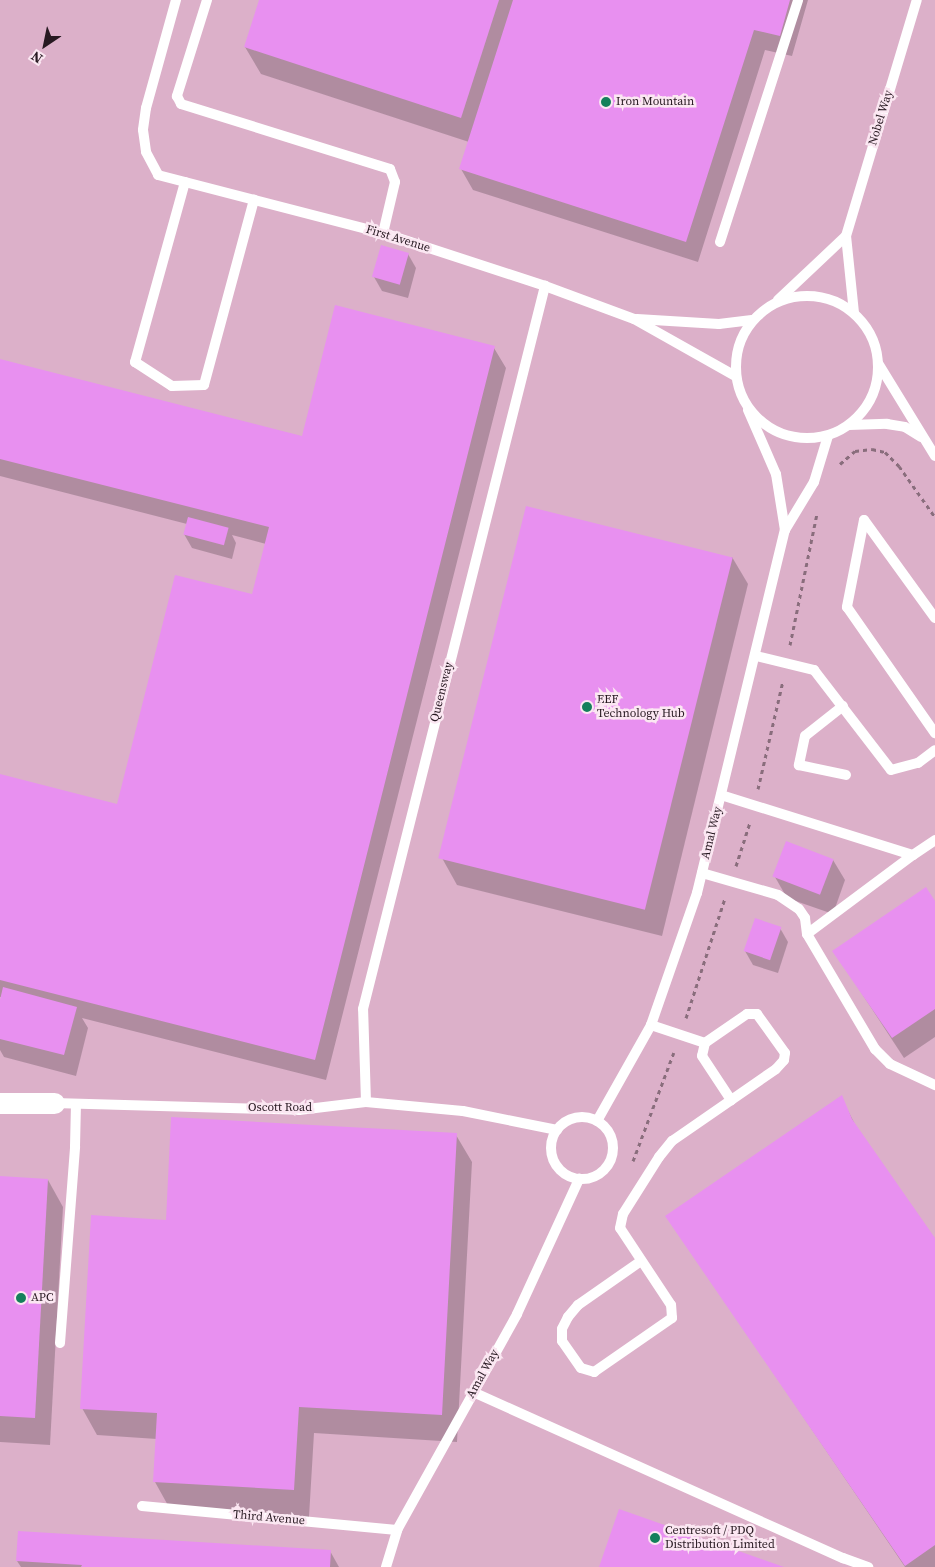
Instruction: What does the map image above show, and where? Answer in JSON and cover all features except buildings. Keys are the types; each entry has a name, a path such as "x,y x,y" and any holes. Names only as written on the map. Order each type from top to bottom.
{"street":[{"name":"Oscott Road","path":"0,1103 54,1103"}],"lane":[{"name":"First Avenue","path":"176,0 143,130 146,152 158,175 383,233 545,286 634,318 735,376"},
{"path":"207,0 177,96 181,104 390,170 395,182 383,233"},
{"path":"720,242 798,0"},
{"name":"Nobel Way","path":"854,313 846,236 917,0"},
{"path":"185,182 135,362 172,386 204,385 254,200"},
{"name":"Nobel Way","path":"777,301 846,236"},
{"name":"Queensway","path":"366,1102 363,1009 545,286"},
{"path":"811,295 839,302 854,313 873,339 878,380 869,403 849,425 828,436 802,438 778,433 747,407 735,376 736,352 752,320 777,301 811,295"},
{"name":"First Avenue","path":"634,318 719,324 752,320"},
{"path":"877,362 935,456"},
{"name":"Amal Way","path":"747,407 776,474 785,530"},
{"path":"849,425 887,424 905,427 924,439"},
{"name":"Amal Way","path":"597,1121 651,1025 697,893 756,656 785,530 814,482 828,436"},
{"path":"935,618 864,520 847,607 935,733"},
{"path":"756,656 814,670 891,770 918,763 935,750"},
{"path":"843,706 805,736 798,765 846,775"},
{"path":"721,795 913,855"},
{"path":"807,934 935,840"},
{"path":"702,873 778,895 799,909 805,918 807,934 875,1049 890,1064 935,1086"},
{"path":"642,1261 578,1304 568,1317 562,1329 562,1340 582,1368 594,1372 672,1318 671,1306 642,1261 620,1228 623,1214 659,1157 672,1141 776,1070 784,1060 785,1053 757,1014 747,1014 705,1043 702,1056 731,1100"},
{"path":"651,1025 705,1043"},
{"name":"Oscott Road","path":"54,1103 299,1110 366,1102 463,1110 557,1130"},
{"path":"60,1343 75,1147 76,1104"},
{"path":"583,1117 597,1121 606,1128 612,1138 614,1150 610,1162 597,1175 591,1178 579,1179 564,1173 554,1160 551,1145 557,1130 568,1120 583,1117"},
{"name":"Amal Way","path":"386,1567 397,1530 517,1314 579,1179"},
{"path":"473,1392 842,1558 868,1567"},
{"name":"Third Avenue","path":"142,1506 397,1530"}],"path":[{"path":"838,466 855,451 872,449 885,452 899,466 935,517"},
{"path":"629,1171 680,1035 754,805 818,511"}],"shaded area":[{"path":"0,0 935,0 935,1567 0,1567"}],"place":[{"name":"Iron Mountain","path":"606,102"},
{"name":"EEF Technology Hub","path":"587,707"},
{"name":"APC","path":"21,1298"},
{"name":"Centresoft / PDQ Distribution Limited","path":"655,1538"}]}
